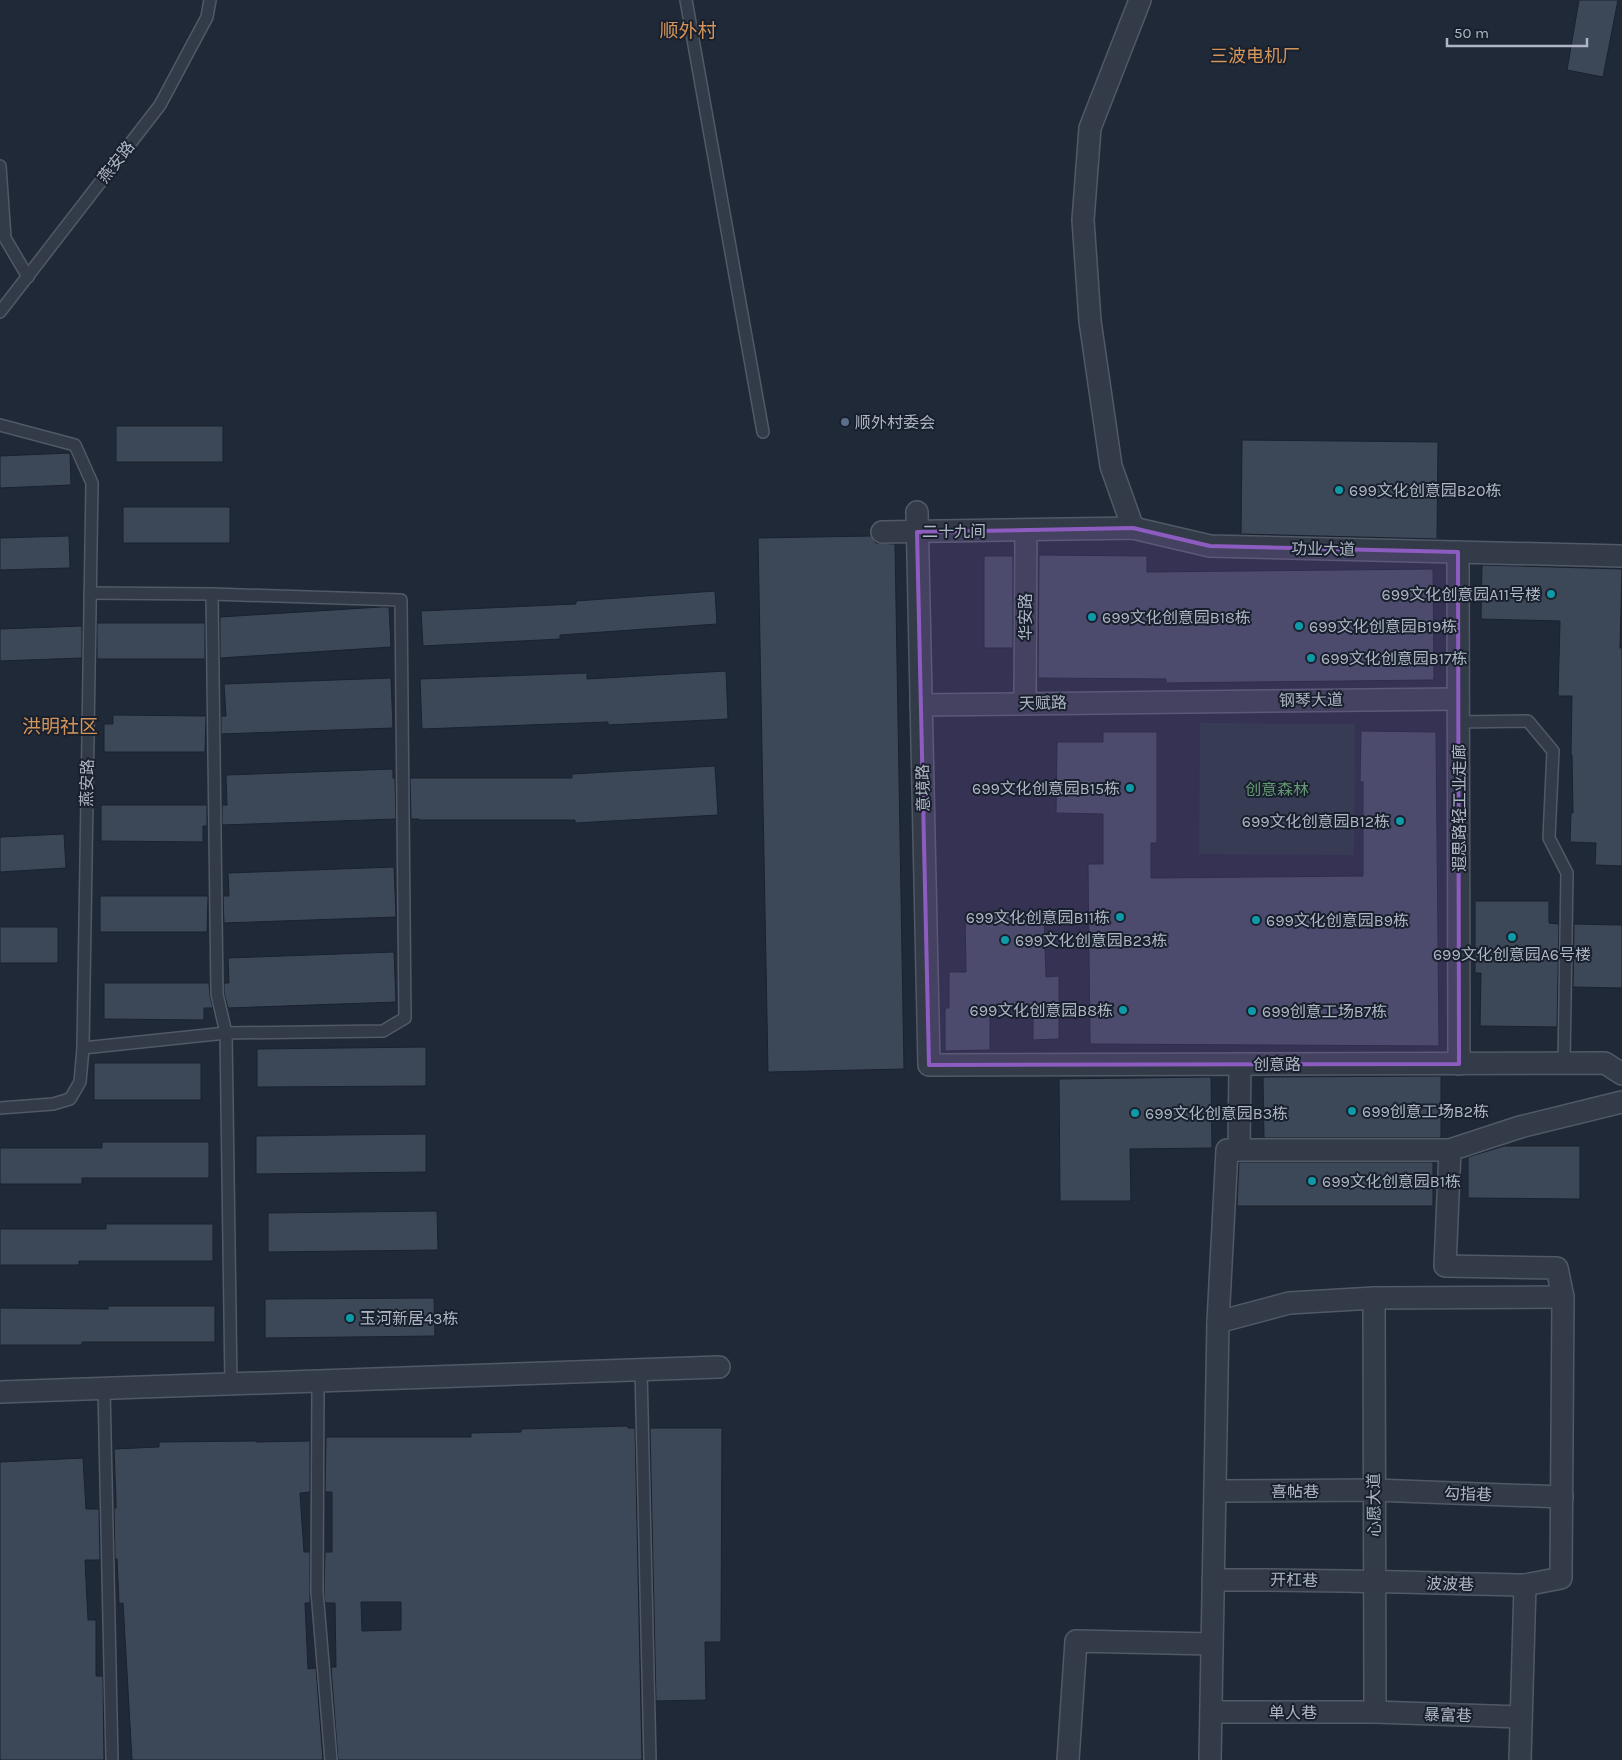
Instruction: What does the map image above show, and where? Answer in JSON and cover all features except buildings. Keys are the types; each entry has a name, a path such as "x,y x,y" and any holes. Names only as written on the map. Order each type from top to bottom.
{"street":[{"path":"1133,528 1111,466 1090,321 1083,220 1090,128 1140,0"},
{"name":"二十九间","path":"882,532 917,522 1026,531"},
{"name":"意境路","path":"917,522 929,1065"},
{"name":"功业大道","path":"1026,531 1133,528 1210,546 1622,556"},
{"name":"华安路","path":"1025,703 1026,531"},
{"name":"遐思路轻工业走廊","path":"1458,552 1460,1064"},
{"name":"钢琴大道","path":"1165,702 1458,699"},
{"name":"天赋路","path":"921,705 1165,702"},
{"path":"1239,1150 1240,1064"},
{"name":"创意路","path":"929,1065 1605,1064 1622,1074"},
{"path":"1210,1760 1218,1322 1227,1150 1450,1150 1520,1127 1622,1102"},
{"path":"1450,1150 1446,1266 1556,1268 1562,1297 1562,1497"},
{"path":"1218,1322 1289,1304 1374,1298 1562,1297"},
{"name":"心愿大道","path":"1374,1298 1375,1712"},
{"path":"0,1392 719,1367"},
{"name":"勾指巷","path":"1374,1490 1562,1497"},
{"name":"喜帖巷","path":"1215,1491 1374,1490"},
{"name":"波波巷","path":"1375,1583 1525,1584 1562,1578 1562,1497"},
{"name":"开杠巷","path":"1213,1580 1306,1580 1375,1583"},
{"path":"1520,1760 1525,1584"},
{"path":"1068,1760 1076,1641 1212,1644"},
{"name":"单人巷","path":"1211,1712 1375,1712"},
{"name":"暴富巷","path":"1375,1712 1521,1717"}],"lane":[{"name":"燕安路","path":"0,312 160,105 207,17 210,0"},
{"path":"686,0 763,432"},
{"path":"0,166 5,238 28,277"},
{"name":"燕安路","path":"0,425 75,445 92,483 84,1048 80,1082 70,1099 53,1104 0,1108"},
{"path":"84,1048 226,1033 383,1031 405,1018 401,600 212,594 90,593"},
{"path":"212,594 217,994 226,1033 231,1384"},
{"path":"1458,722 1528,720 1553,751 1549,838 1567,872 1564,1064"},
{"path":"642,1369 650,1760"},
{"path":"318,1381 317,1591 330,1760"},
{"path":"104,1388 112,1760"}],"highlighted area":[{"path":"1133,528 1210,546 1458,552 1459,1064 929,1065 917,532"}],"green space":[{"name":"创意森林","path":"1200,723 1355,724 1354,855 1199,854"}],"place":[{"name":"顺外村委会","path":"845,422"},
{"name":"699文化创意园B20栋","path":"1339,490"},
{"name":"699文化创意园A11号楼","path":"1551,594"},
{"name":"699文化创意园B18栋","path":"1092,617"},
{"name":"699文化创意园B19栋","path":"1299,626"},
{"name":"699文化创意园B17栋","path":"1311,658"},
{"name":"699文化创意园B15栋","path":"1130,788"},
{"name":"699文化创意园B12栋","path":"1400,821"},
{"name":"699文化创意园B11栋","path":"1120,917"},
{"name":"699文化创意园B9栋","path":"1256,920"},
{"name":"699文化创意园A6号楼","path":"1512,937"},
{"name":"699文化创意园B23栋","path":"1005,940"},
{"name":"699文化创意园B8栋","path":"1123,1010"},
{"name":"699创意工场B7栋","path":"1252,1011"},
{"name":"699创意工场B2栋","path":"1352,1111"},
{"name":"699文化创意园B3栋","path":"1135,1113"},
{"name":"699文化创意园B1栋","path":"1312,1181"},
{"name":"玉河新居43栋","path":"350,1318"}],"district":[{"name":"顺外村","path":"688,31"},
{"name":"三波电机厂","path":"1255,56"},
{"name":"洪明社区","path":"60,727"}]}
